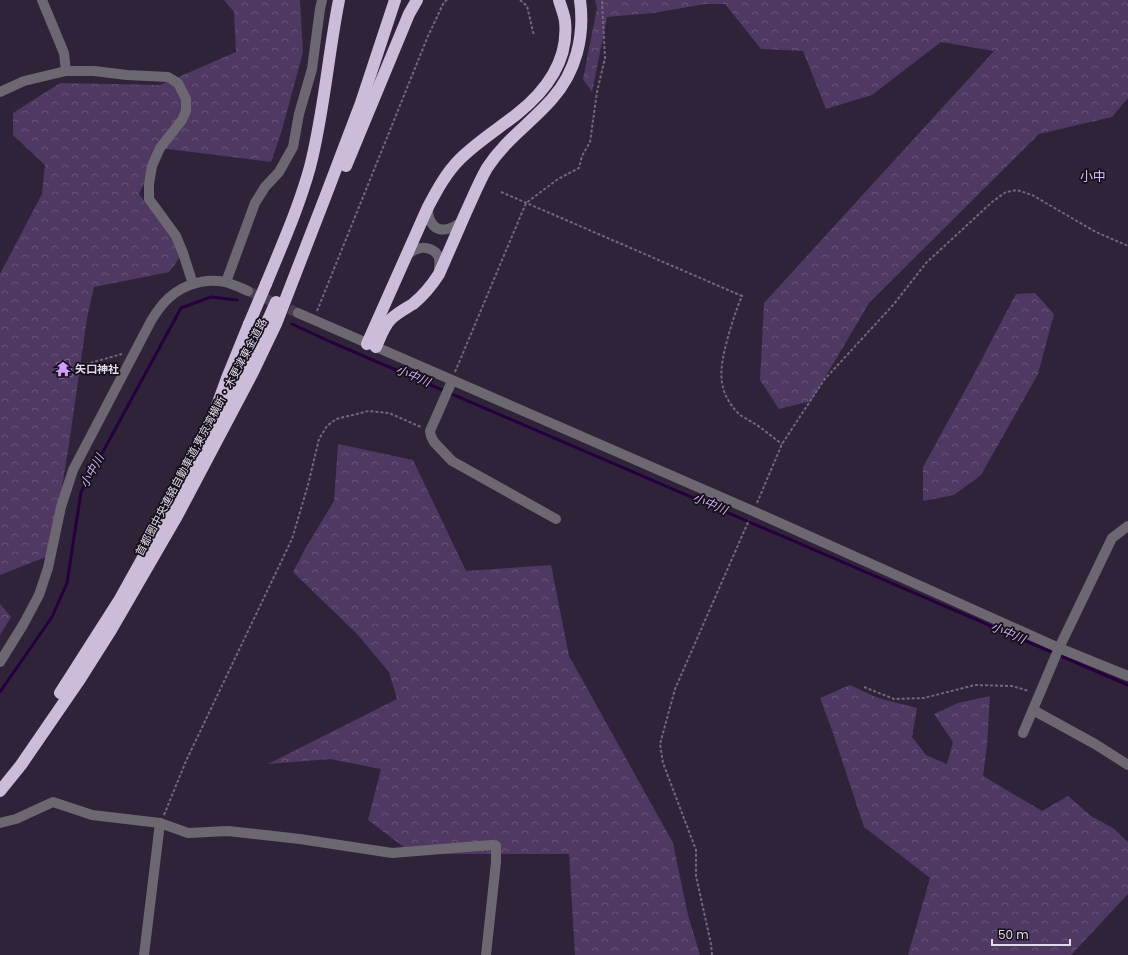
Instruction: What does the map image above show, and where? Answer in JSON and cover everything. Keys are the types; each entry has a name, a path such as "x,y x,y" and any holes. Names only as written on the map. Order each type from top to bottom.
{"highway":[{"path":"198,455 227,378 297,208 310,167 339,0"},
{"name":"首都圏中央連絡自動車道;東京湾横断・木更津東金道路","path":"0,787 15,761 80,664 120,599 227,402 268,320 320,199 387,0"},
{"name":"首都圏中央連絡自動車道;東京湾横断・木更津東金道路","path":"0,791 26,758 80,679 115,623 176,516 253,372 276,324 361,103 395,0"},
{"path":"276,324 304,266 409,14 417,0"},
{"path":"371,345 391,320 422,296 431,287 439,274 487,168 508,140 552,99 563,84 572,67 578,49 582,13 580,0"},
{"path":"371,345 406,256 428,207 447,174 460,159 518,113 538,94 557,68 563,51 565,36 565,20 559,2"}],"street":[{"path":"42,0 64,53 66,70"},
{"path":"226,282 255,203 265,187 279,172 294,147 299,114 312,69 322,0"},
{"path":"0,92 24,81 66,70 168,77 178,83 186,99 186,111 182,120 160,148 152,166 149,184 149,199 176,236 193,284"},
{"path":"428,207 429,219 433,225 438,228 444,230 450,229 463,220"},
{"path":"406,256 419,248 431,249 436,253 439,259 439,274"},
{"path":"0,662 23,625 39,595 48,568 61,507 73,470 151,320 162,304 176,292 203,281 226,282 248,291"},
{"path":"298,313 371,345 451,383 753,511 1057,653 1128,676"},
{"path":"451,383 430,431 434,442 452,461 556,519"},
{"path":"1023,733 1057,653 1112,538 1128,526"},
{"path":"1033,710 1128,764"},
{"path":"0,823 16,819 53,802 92,815 160,823 188,833 228,831 300,839 392,853 490,845 496,846 496,862 486,955"},
{"path":"144,955 160,823"}],"path":[{"path":"313,320 428,36 444,2 447,0"},
{"path":"520,0 527,6 534,36"},
{"path":"451,383 526,203 558,179 579,168 582,156 590,142 597,92 605,58 602,0"},
{"path":"712,955 711,944 696,876 696,850 662,763 660,744 675,689 782,444 824,380 894,304 926,262 992,202 1006,192 1017,190 1032,195 1096,232 1128,246"},
{"path":"501,192 742,296 735,312 722,360 721,380 725,394 732,407 740,416 750,421 782,444"},
{"path":"76,367 126,353 133,353"},
{"path":"160,823 186,761 292,539 308,485 319,439 327,426 336,419 369,411 389,413 430,431"},
{"path":"864,687 894,699 924,698 975,685 1012,686 1039,694"}],"green space":[{"path":"224,0 300,0 303,52 282,130 271,162 160,148 139,194 183,253 169,272 94,287 87,318 51,555 0,575 0,274 42,194 45,165 13,135 13,113 60,83 160,85 236,52 234,12"},
{"path":"595,0 1128,0 1128,98 1112,117 1039,134 869,303 811,401 779,409 760,380 764,303 994,51 941,42 872,95 826,109 803,51 761,49 725,4 705,4 653,13 607,17 592,92 583,79 597,8"},
{"path":"1035,293 1054,314 1038,374 981,475 954,495 923,501 923,467 1016,294"},
{"path":"338,444 413,460 466,571 551,565 569,656 673,843 688,915 700,955 575,955 569,854 413,854 368,820 381,769 330,759 268,764 397,699 389,672 357,634 293,572 334,501"},
{"path":"0,604 11,617 0,635"},
{"path":"850,685 878,698 917,708 912,737 926,755 947,764 953,742 934,714 958,703 990,696 987,746 983,776 1042,811 1068,796 1091,816 1113,828 1128,842 1128,894 1071,955 908,955 930,878 864,827 820,698"}],"building":[{"path":"69,359 73,376 60,379 56,363"}],"waterway":[{"name":"小中川","path":"0,692 52,617 67,583 81,492 181,308 211,297 237,300"},
{"name":"小中川","path":"292,324 1128,685"}],"tunnel":[{"path":"248,291 298,313"}],"place":[{"name":"矢口神社","path":"63,369"}],"district":[{"name":"小中","path":"1093,176"}]}
